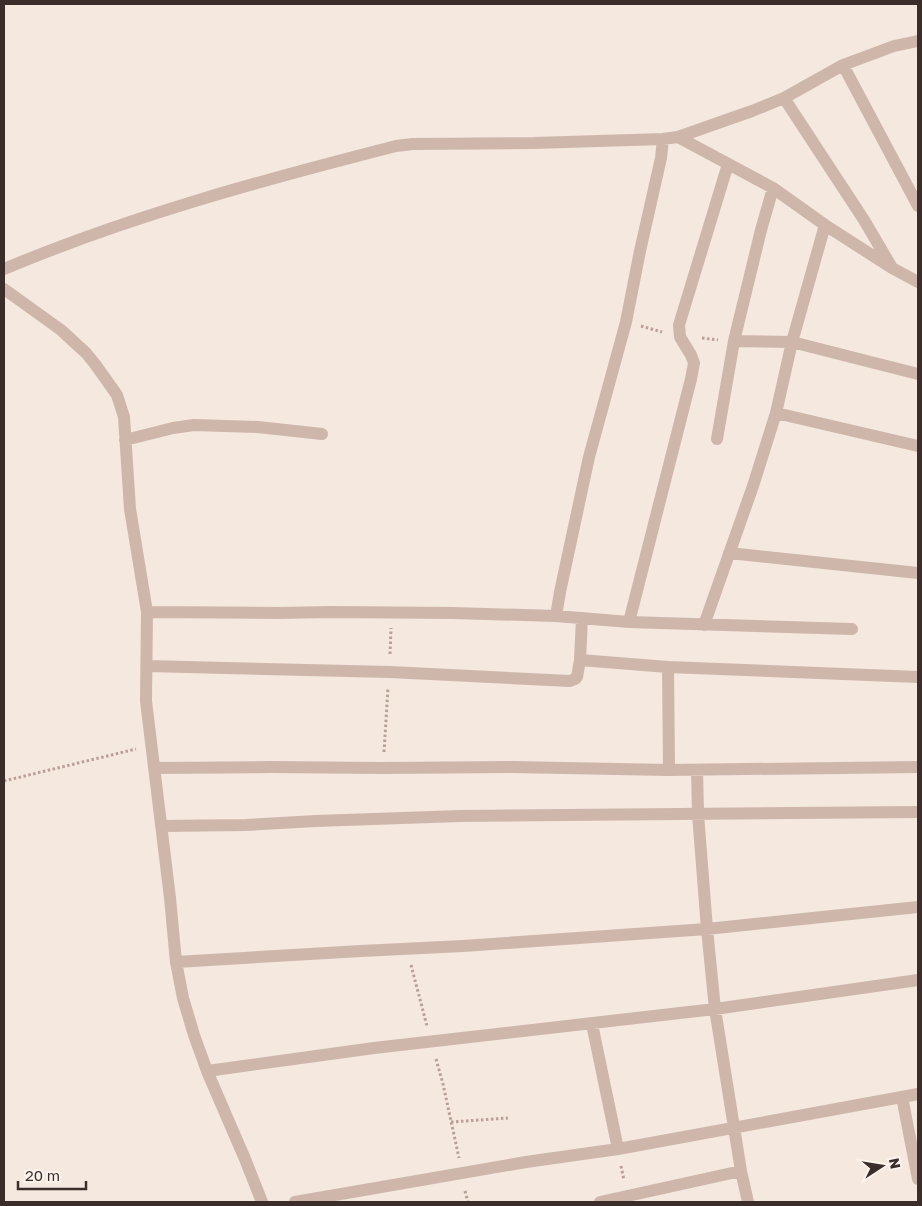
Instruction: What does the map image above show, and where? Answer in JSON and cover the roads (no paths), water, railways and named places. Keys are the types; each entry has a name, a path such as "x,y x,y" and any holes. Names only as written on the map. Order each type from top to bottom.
{"street":[{"path":"4,269 110,229 240,187 396,146 413,144 663,139 678,137 784,98 842,65 894,46 918,41"},
{"path":"842,65 918,206"},
{"path":"784,98 864,220 892,268"},
{"path":"678,137 773,188 825,225 892,268 918,282"},
{"path":"556,616 589,458 626,322 661,158 663,139"},
{"path":"629,622 694,363 680,336 679,325 728,164"},
{"path":"718,439 734,341 760,230 773,188"},
{"path":"704,625 753,486 776,413 792,342 825,225"},
{"path":"4,289 61,330 86,353 117,395 124,417 130,509 147,612 146,701 176,962 183,998 194,1035 207,1071 262,1202"},
{"path":"734,341 792,342 918,374"},
{"path":"776,413 918,446"},
{"path":"125,440 183,426 201,424 258,426 322,434"},
{"path":"728,553 918,573"},
{"path":"147,612 444,613 556,616 629,622 704,625 852,629"},
{"path":"147,666 390,672 570,681 577,677 580,660 582,618"},
{"path":"580,660 668,667 918,676"},
{"path":"668,667 669,770"},
{"path":"154,768 521,767 697,770 918,767"},
{"path":"697,770 698,814 707,929 716,1009 741,1171 748,1202"},
{"path":"161,826 246,825 460,816 918,812"},
{"path":"176,962 707,929 918,907"},
{"path":"207,1071 316,1056 716,1009 918,980"},
{"path":"592,1024 618,1149"},
{"path":"295,1202 526,1162 618,1149 918,1094"},
{"path":"902,1096 918,1178"},
{"path":"600,1202 741,1171"}]}
